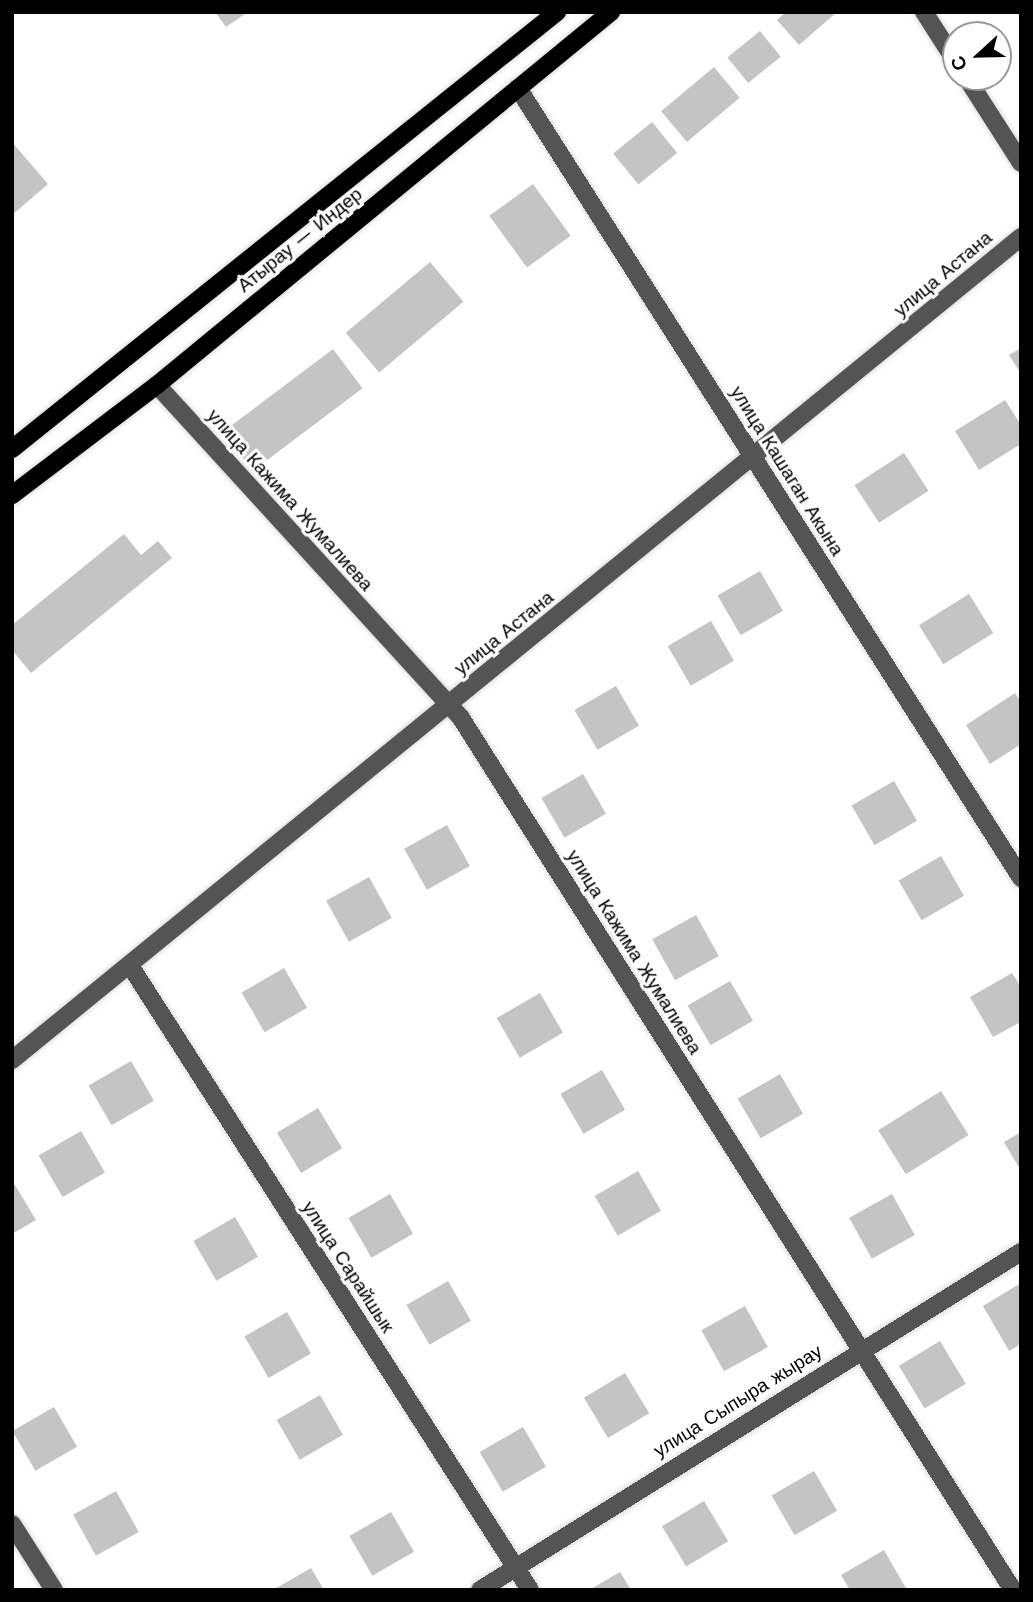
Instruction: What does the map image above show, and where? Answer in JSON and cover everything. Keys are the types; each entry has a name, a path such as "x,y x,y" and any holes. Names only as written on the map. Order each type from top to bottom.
{"main road":[{"name":"Атырау — Индер","path":"12,449 556,12"},
{"name":"Атырау — Индер","path":"12,495 157,385 611,12"}],"street":[{"path":"925,12 942,39"},
{"name":"улица Кашаган Акына","path":"518,88 1021,878"},
{"path":"975,91 1021,163"},
{"name":"улица Астана","path":"12,1060 131,967 1021,237"},
{"name":"улица Кажима Жумалиева","path":"157,385 449,705 1013,1590"},
{"name":"улица Сарайшык","path":"131,967 530,1590"},
{"name":"улица Сыпыра жырау","path":"480,1590 860,1349 1021,1252"},
{"path":"12,1524 54,1590"}],"building":[{"path":"215,12 248,12 226,27"},
{"path":"786,12 837,12 799,45 777,20"},
{"path":"760,31 781,57 748,83 727,57"},
{"path":"714,67 740,98 687,142 661,111"},
{"path":"652,122 677,153 638,185 613,153"},
{"path":"12,142 48,184 12,215"},
{"path":"533,184 571,236 527,268 489,216"},
{"path":"430,262 463,302 379,373 346,333"},
{"path":"1021,348 1021,374 1009,355"},
{"path":"333,349 362,388 252,471 223,432"},
{"path":"1005,400 1021,425 1021,444 979,470 955,431"},
{"path":"904,453 929,491 879,523 855,485"},
{"path":"124,534 141,555 158,541 172,558 31,673 12,650 12,625"},
{"path":"760,571 783,611 741,635 718,596"},
{"path":"969,594 993,633 943,664 919,625"},
{"path":"711,621 734,661 691,686 668,646"},
{"path":"616,686 639,726 597,750 574,710"},
{"path":"1015,693 1021,702 1021,744 990,764 966,725"},
{"path":"583,774 606,814 564,838 541,798"},
{"path":"894,781 917,821 875,845 852,806"},
{"path":"447,825 470,866 427,890 404,849"},
{"path":"941,856 964,896 922,920 899,880"},
{"path":"369,877 392,918 349,942 326,901"},
{"path":"696,915 719,956 675,980 652,939"},
{"path":"284,968 307,1008 265,1032 242,992"},
{"path":"1012,973 1021,987 1021,1022 993,1037 970,997"},
{"path":"730,981 753,1021 711,1045 688,1006"},
{"path":"540,993 563,1033 520,1058 497,1018"},
{"path":"131,1061 154,1101 112,1125 89,1086"},
{"path":"602,1070 625,1110 583,1134 560,1094"},
{"path":"780,1074 803,1114 761,1138 738,1098"},
{"path":"941,1091 969,1135 906,1174 878,1130"},
{"path":"318,1108 342,1148 301,1173 277,1133"},
{"path":"81,1131 105,1173 63,1197 39,1156"},
{"path":"1021,1132 1021,1171 1004,1142"},
{"path":"638,1171 661,1211 618,1236 595,1196"},
{"path":"12,1180 36,1220 12,1234"},
{"path":"390,1194 413,1234 371,1258 348,1218"},
{"path":"892,1194 915,1235 872,1259 849,1218"},
{"path":"235,1217 258,1257 216,1281 193,1241"},
{"path":"448,1281 471,1321 429,1345 406,1305"},
{"path":"1021,1283 1021,1344 1009,1351 983,1306"},
{"path":"745,1306 768,1347 724,1371 701,1330"},
{"path":"287,1312 311,1354 269,1378 245,1336"},
{"path":"940,1341 966,1384 925,1409 899,1366"},
{"path":"625,1373 649,1413 608,1438 584,1398"},
{"path":"320,1395 343,1435 300,1460 277,1420"},
{"path":"54,1407 77,1447 35,1471 12,1431"},
{"path":"523,1427 546,1467 503,1492 480,1452"},
{"path":"814,1471 837,1511 795,1535 772,1496"},
{"path":"116,1491 139,1532 96,1556 73,1515"},
{"path":"704,1501 728,1541 686,1567 662,1526"},
{"path":"391,1512 414,1552 372,1576 349,1536"},
{"path":"884,1550 907,1590 850,1590 841,1575"},
{"path":"311,1568 324,1590 273,1590"},
{"path":"620,1572 631,1590 589,1590"}]}
